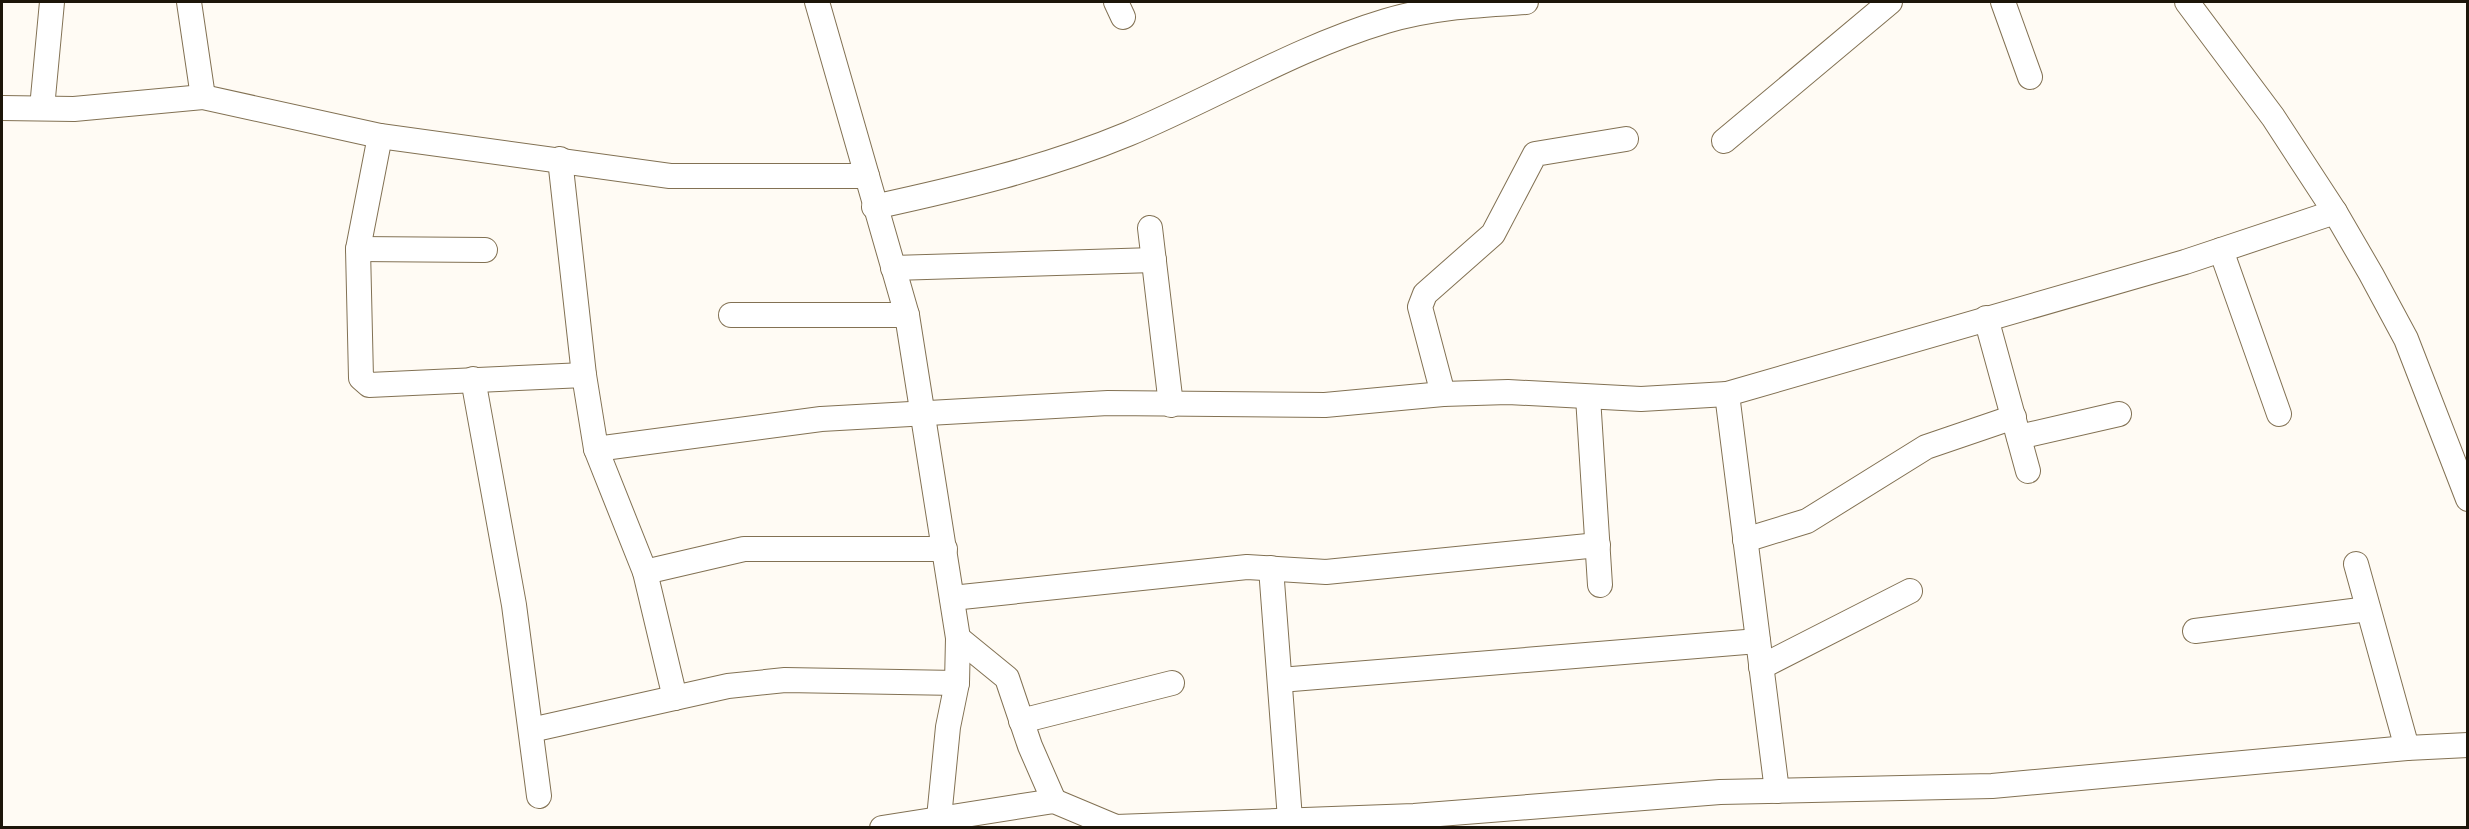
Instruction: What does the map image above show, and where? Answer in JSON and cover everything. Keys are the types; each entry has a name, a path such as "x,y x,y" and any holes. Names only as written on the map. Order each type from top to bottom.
{"street":[{"path":"42,108 52,2"},
{"path":"189,2 203,97"},
{"path":"817,2 874,207 907,315 945,549 958,638 957,683 948,727 939,824"},
{"path":"874,207 1020,173 1106,142 1296,57 1383,11 1511,2"},
{"path":"1724,141 1890,2"},
{"path":"2003,2 2030,76"},
{"path":"2187,2 2273,117 2335,212 2406,339 2468,499"},
{"path":"2,108 75,109 203,97 380,136 561,159 670,176 867,176"},
{"path":"380,136 358,249 361,378 364,383 369,385 584,375"},
{"path":"1443,394 1420,307 1425,294 1493,234 1535,154 1626,139"},
{"path":"561,159 584,375 596,449 645,572 675,698"},
{"path":"596,449 821,419 1108,403 1325,405 1443,394 1508,392 1641,399 1727,394 2221,250 2335,212"},
{"path":"1150,228 1171,405"},
{"path":"358,249 485,250"},
{"path":"2221,250 2278,414"},
{"path":"893,268 1154,260"},
{"path":"731,315 907,315"},
{"path":"1986,318 2028,471"},
{"path":"473,379 514,605 539,796"},
{"path":"1727,394 1777,791"},
{"path":"1588,398 1600,585"},
{"path":"1745,540 1807,520 1926,447 2016,427 2118,414"},
{"path":"952,598 1246,567 1326,572 1598,544"},
{"path":"645,572 756,548 945,549"},
{"path":"2356,564 2406,748"},
{"path":"1271,568 1290,819"},
{"path":"1761,667 1910,591"},
{"path":"2195,631 2368,609"},
{"path":"958,638 1004,674 1054,801"},
{"path":"1280,680 1758,641"},
{"path":"531,730 728,686 785,680 957,683"},
{"path":"1021,721 1172,683"},
{"path":"882,828 939,824 1054,801 1116,826 1414,816 1720,792 1992,786 2406,748 2468,745"}]}
